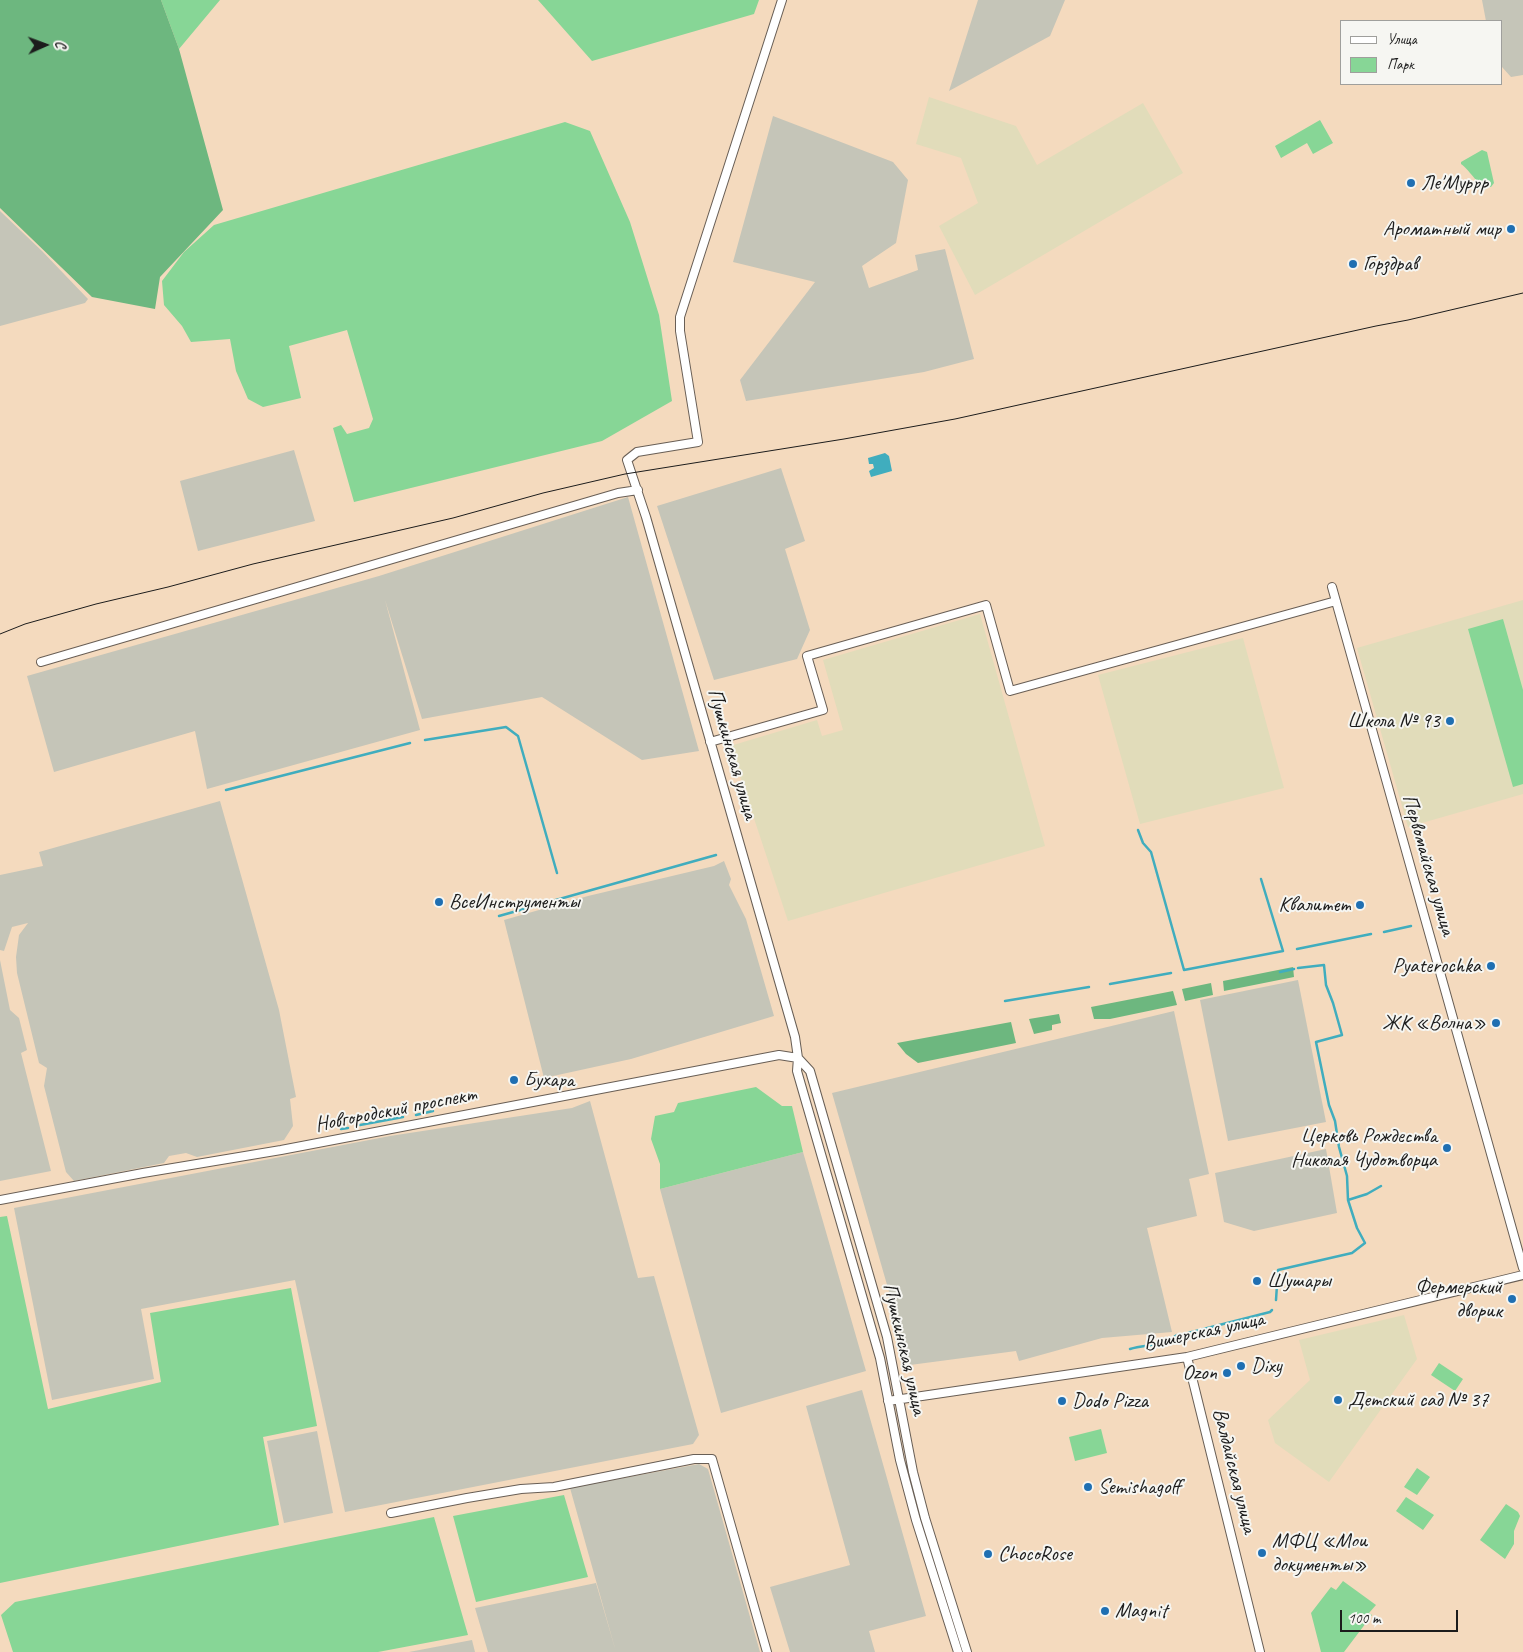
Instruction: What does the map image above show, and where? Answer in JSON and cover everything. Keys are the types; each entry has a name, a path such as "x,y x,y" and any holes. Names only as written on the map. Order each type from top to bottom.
{"street":[{"name":"Пушкинская улица","path":"782,0 680,317 680,331 698,442 637,452 627,460 638,490 795,1037 798,1058 797,1071 880,1358 900,1460 916,1520 958,1652"},
{"path":"41,662 618,493 638,490"},
{"name":"Первомайская улица","path":"1332,587 1523,1268"},
{"path":"710,742 823,710 807,656 986,605 1010,691 1336,601"},
{"name":"Новгородский проспект","path":"0,1200 143,1173 281,1150 779,1055 798,1058"},
{"name":"Пушкинская улица","path":"798,1058 810,1071 887,1337 920,1500 940,1570 967,1652"},
{"name":"Вишерская улица","path":"888,1401 1187,1357 1523,1274"},
{"name":"Валдайская улица","path":"1187,1357 1260,1652"},
{"path":"391,1513 476,1496 521,1489 554,1487 694,1459 712,1459 767,1652"}],"shaded area":[{"path":"978,0 1065,0 1050,36 949,91"},
{"path":"1482,0 1523,0 1523,75 1511,77 1503,68 1503,20 1486,20"},
{"path":"929,97 1016,126 1037,165 1143,103 1183,173 975,295 939,226 978,203 961,158 916,144"},
{"path":"773,116 893,162 908,180 896,243 862,266 869,288 918,270 915,255 945,249 974,359 924,372 746,401 740,380 815,282 733,262"},
{"path":"0,211 88,299 85,303 0,326"},
{"path":"294,450 315,521 198,551 180,481"},
{"path":"781,468 805,541 785,549 810,630 797,659 714,680 657,506"},
{"path":"628,497 699,751 642,760 542,697 422,719 385,600 420,730 207,789 195,731 54,772 27,676 379,576"},
{"name":"Школа № 93","path":"1523,600 1523,794 1408,827 1357,648"},
{"path":"980,614 1045,846 788,921 730,746 817,720 822,736 843,730 823,660"},
{"path":"1243,638 1284,788 1140,824 1098,675"},
{"path":"220,801 279,1010 296,1097 290,1099 293,1126 284,1140 197,1157 186,1153 169,1156 164,1163 74,1181 66,1172 44,1086 47,1068 39,1063 17,973 16,957 19,935 28,923 12,927 4,951 0,950 0,875 43,866 39,852"},
{"path":"724,861 731,879 729,885 746,919 774,1016 631,1059 544,1078 504,920 588,896 714,866"},
{"path":"0,960 10,1010 19,1018 27,1050 21,1053 51,1171 0,1181"},
{"path":"1298,980 1326,1122 1228,1141 1200,1000"},
{"path":"1174,1011 1209,1174 1189,1179 1197,1216 1147,1228 1172,1332 1102,1338 1019,1361 1016,1351 910,1365 832,1093"},
{"path":"590,1101 638,1278 654,1276 699,1435 693,1444 345,1512 295,1280 141,1309 154,1379 52,1400 14,1208 390,1136 572,1108"},
{"path":"1326,1149 1337,1213 1254,1231 1224,1222 1215,1173"},
{"path":"803,1152 866,1371 721,1413 660,1189"},
{"name":"Детский сад № 37","path":"1404,1315 1417,1359 1329,1482 1275,1443 1268,1420 1310,1380 1299,1340"},
{"path":"862,1390 926,1616 869,1631 875,1652 790,1652 770,1587 850,1565 806,1406"},
{"path":"317,1431 333,1513 284,1523 267,1441"},
{"path":"699,1464 708,1469 760,1652 616,1652 570,1488"},
{"path":"596,1583 616,1652 488,1652 475,1608"},
{"path":"472,1640 475,1652 409,1652"}],"green space":[{"path":"0,0 161,0 179,49 223,210 160,277 155,309 92,297 0,208"},
{"path":"161,0 220,0 179,49"},
{"path":"538,0 759,0 754,14 592,61"},
{"path":"1320,120 1333,143 1313,154 1307,143 1281,158 1275,146"},
{"path":"565,122 590,131 630,222 659,315 672,401 602,441 354,502 333,428 341,425 347,434 369,428 373,419 347,330 289,346 301,398 263,407 248,399 236,371 230,339 191,342 182,326 164,305 162,281 184,252 214,225"},
{"path":"1482,150 1487,152 1494,183 1491,187 1478,181 1461,164 1461,162"},
{"path":"1503,619 1523,690 1523,784 1513,787 1468,629"},
{"path":"1293,967 1294,977 1224,991 1223,981"},
{"path":"1211,983 1213,995 1185,1001 1182,989"},
{"path":"1173,991 1177,1005 1110,1019 1094,1019 1091,1007"},
{"path":"1059,1014 1061,1023 1052,1025 1052,1030 1034,1034 1029,1019"},
{"path":"1011,1022 1016,1043 918,1063 906,1054 897,1043"},
{"path":"756,1087 782,1106 792,1106 803,1152 660,1189 660,1164 651,1139 655,1116 674,1112 678,1103"},
{"path":"7,1216 48,1409 161,1382 150,1313 291,1288 317,1426 263,1437 279,1525 0,1583 0,1217"},
{"path":"1439,1363 1463,1379 1455,1391 1431,1375"},
{"path":"1101,1429 1107,1453 1075,1461 1069,1437"},
{"path":"1417,1468 1430,1477 1417,1495 1404,1487"},
{"path":"564,1495 588,1577 476,1602 453,1516"},
{"path":"1406,1497 1434,1515 1423,1530 1396,1511"},
{"path":"1506,1504 1518,1512 1520,1516 1514,1531 1514,1544 1505,1559 1480,1540"},
{"path":"434,1517 468,1635 378,1652 13,1652 1,1615 15,1602"},
{"path":"1343,1581 1376,1605 1369,1613 1372,1615 1344,1652 1321,1652 1311,1613 1331,1587 1336,1590"}],"water":[{"path":"885,453 889,456 892,471 871,477 869,471 874,468 873,464 869,464 868,458"}],"waterway":[{"path":"425,740 506,727 518,736 557,873"},
{"path":"226,790 410,743"},
{"path":"1138,830 1143,843 1151,852 1184,970 1283,951 1261,879"},
{"path":"499,916 716,855"},
{"path":"1384,932 1411,926"},
{"path":"1297,949 1371,934"},
{"path":"1276,1300 1278,1270 1352,1253 1365,1243 1357,1228 1348,1200 1347,1176 1339,1147 1335,1121 1329,1105 1316,1042 1342,1035 1326,985 1324,965 1298,968"},
{"path":"1280,972 1294,969"},
{"path":"1110,984 1171,973"},
{"path":"1005,1001 1089,987"},
{"path":"416,1115 433,1111"},
{"path":"360,1125 403,1117"},
{"path":"341,1129 348,1128"},
{"path":"1348,1200 1367,1194 1381,1186"},
{"path":"1188,1333 1272,1310"},
{"path":"1130,1349 1166,1342 1177,1335"}],"tram line":[{"path":"0,634 25,624 96,604 253,564 453,518 543,493 625,474 955,419 1523,293"}],"place":[{"name":"Ле'Муррр","path":"1411,183"},
{"name":"Ароматный мир","path":"1511,229"},
{"name":"Горздрав","path":"1353,264"},
{"name":"Школа № 93","path":"1450,721"},
{"name":"ВсеИнструменты","path":"439,902"},
{"name":"Квалитет","path":"1360,905"},
{"name":"Pyaterochka","path":"1491,966"},
{"name":"ЖК «Волна»","path":"1496,1023"},
{"name":"Бухара","path":"514,1080"},
{"name":"Церковь Рождества Николая Чудотворца","path":"1447,1148"},
{"name":"Шушары","path":"1257,1281"},
{"name":"Фермерский дворик","path":"1512,1299"},
{"name":"Dixy","path":"1241,1366"},
{"name":"Ozon","path":"1227,1373"},
{"name":"Детский сад № 37","path":"1338,1400"},
{"name":"Dodo Pizza","path":"1062,1401"},
{"name":"Semishagoff","path":"1088,1487"},
{"name":"МФЦ «Мои документы»","path":"1262,1553"},
{"name":"ChocoRose","path":"988,1554"},
{"name":"Magnit","path":"1105,1611"}]}
